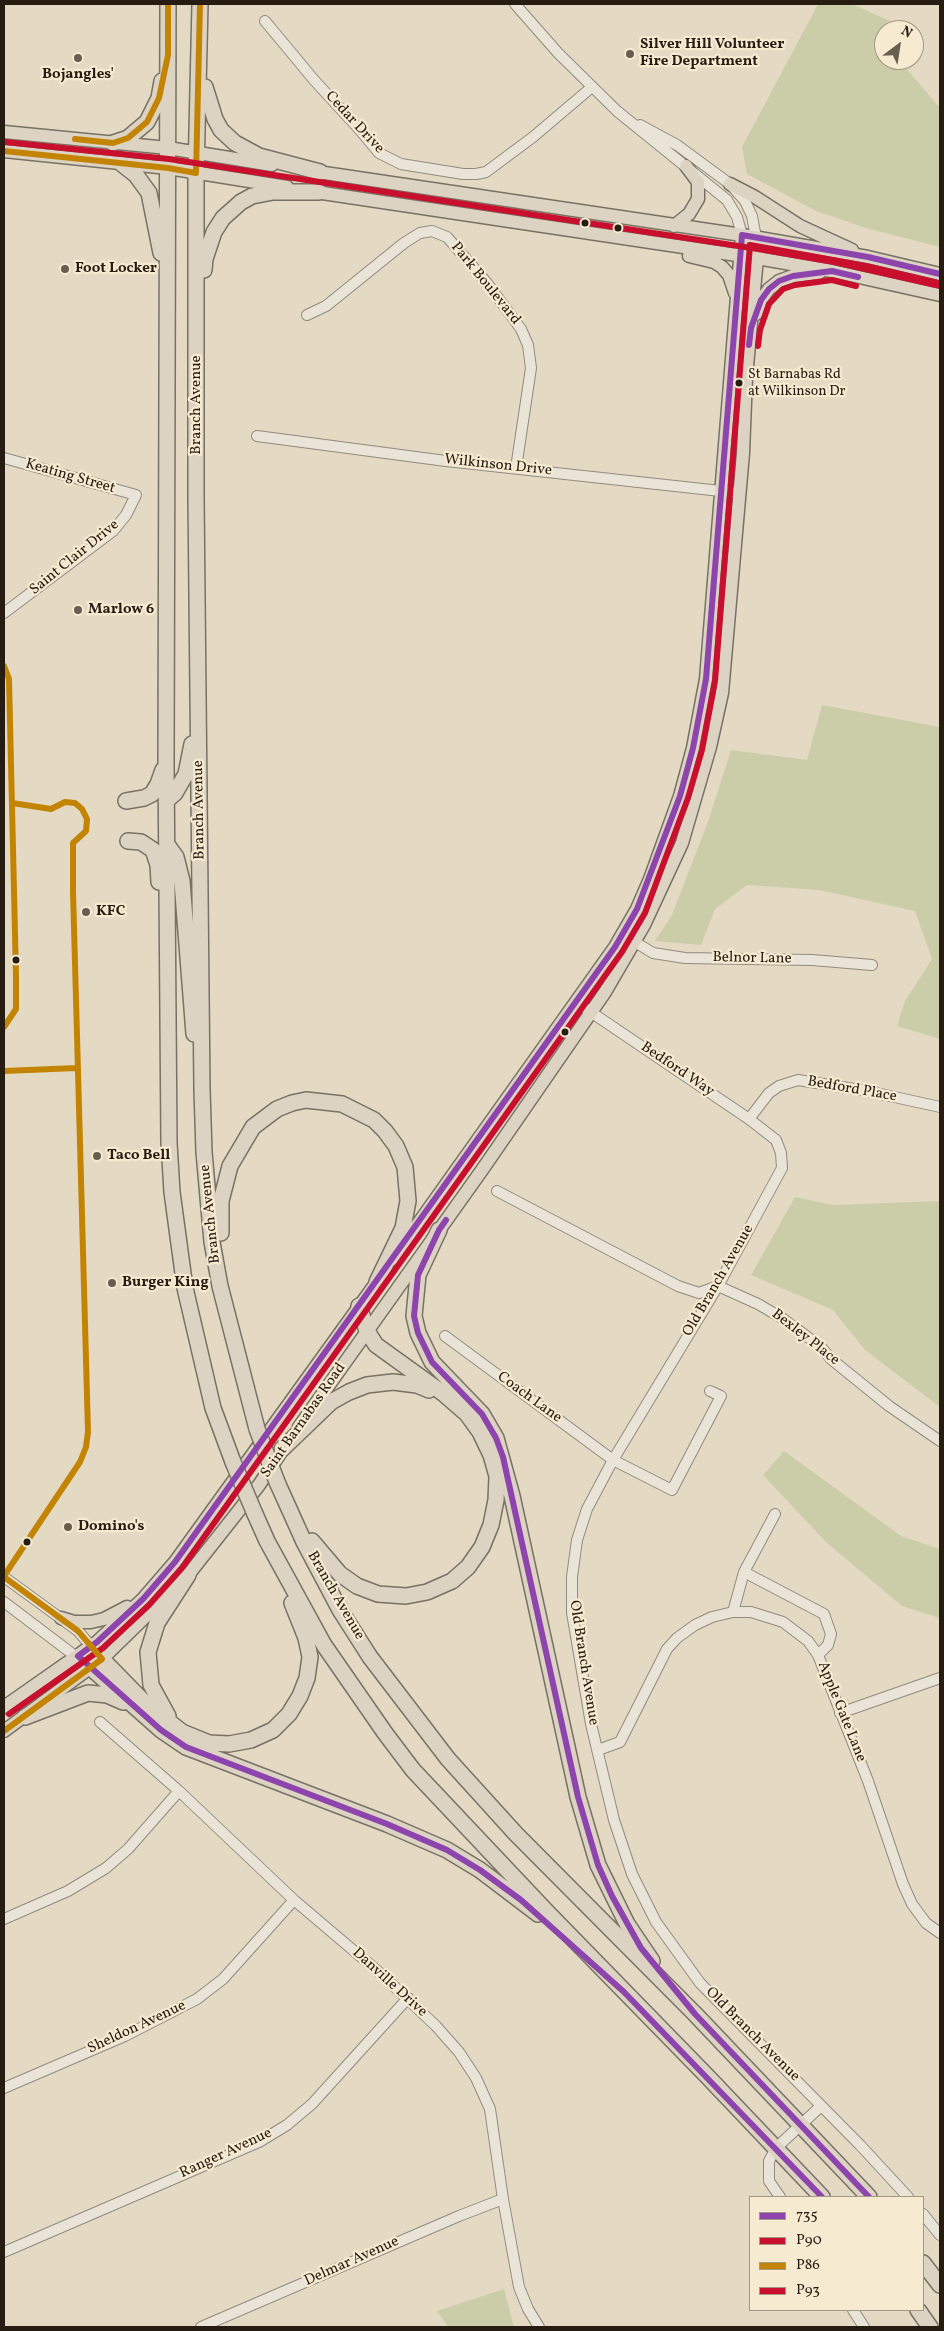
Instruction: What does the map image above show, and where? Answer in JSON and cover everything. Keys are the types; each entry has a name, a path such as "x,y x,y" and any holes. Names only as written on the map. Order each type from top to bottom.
{"highway":[{"name":"Branch Avenue","path":"168,4 169,303 166,762 169,1143 185,1288 213,1408 233,1462 267,1541 324,1644 380,1726 414,1770 624,1992 821,2196"},
{"name":"Branch Avenue","path":"200,4 196,173 198,681 204,1152 212,1242 220,1286 257,1429 289,1509 340,1610 370,1657 420,1724 448,1759 516,1834 695,2014 868,2196"},
{"path":"113,143 128,138 140,129 152,114 158,98 168,55"},
{"path":"200,65 211,110 226,136 242,148 259,156 320,172"},
{"path":"122,164 136,175 149,193 158,231 169,303"},
{"path":"197,342 205,260 214,232 223,218 241,202 263,193 319,192"},
{"path":"167,800 182,782 189,765 198,681"},
{"path":"126,801 144,798 152,794 166,762"},
{"path":"128,841 141,842 153,850 167,974"},
{"path":"168,845 176,857 182,881 191,1015 202,1090"},
{"path":"230,1327 232,1305 220,1222 221,1201 225,1181 239,1146 253,1127 277,1109 292,1103 306,1100 342,1104 374,1120 396,1146 405,1167 408,1201 403,1228 377,1282"},
{"path":"439,1230 418,1275 414,1316 418,1333 432,1362 482,1414 496,1438 503,1458 578,1797 598,1865 615,1903 641,1948 695,2014"},
{"path":"289,1509 326,1559 340,1574 357,1586 378,1594 406,1596 427,1592 452,1581 468,1567 482,1547 491,1525 496,1500 497,1476 491,1455 480,1432 467,1414 453,1402 376,1345 367,1331 359,1306"},
{"path":"282,1449 332,1402 367,1385 393,1382 417,1385 453,1402"},
{"path":"97,1664 182,1732 209,1743 229,1744 251,1740 273,1730 289,1714 300,1696 307,1678 310,1657 306,1638 267,1541"},
{"path":"182,1732 167,1714 151,1685 148,1652 157,1624 188,1575"},
{"path":"97,1664 134,1706 161,1730 186,1748 387,1824 447,1850 480,1870 521,1900 624,1992"},
{"path":"25,1717 88,1693 107,1695 134,1706"},
{"path":"924,2264 940,2285"},
{"path":"919,2311 930,2327"}],"main road":[{"path":"4,132 168,148 567,208 868,257 940,274"},
{"path":"4,151 168,168 757,258 832,271 940,295"},
{"path":"674,226 689,214 698,199 698,182 686,166"},
{"path":"730,184 755,197 800,226 868,257"},
{"name":"Saint Barnabas Road","path":"4,1707 92,1646 143,1599 175,1562 615,947 636,909 680,796 706,679 742,235"},
{"name":"Saint Barnabas Road","path":"4,1731 97,1664 188,1575 259,1485 282,1449 439,1230 591,1012 635,942 654,905 682,843 710,748 723,685 757,258 756,238"},
{"path":"662,244 680,255 700,258 722,267 730,275 738,302"},
{"path":"751,328 761,300 769,289 779,281 793,276 832,271"},
{"path":"62,1618 74,1622 104,1619 143,1599"}],"street":[{"path":"515,4 558,53 617,111 727,200 737,217 742,235"},
{"name":"Cedar Drive","path":"266,21 314,80 360,129 379,153 401,164 463,174 486,172 533,137 592,87"},
{"path":"617,111 676,146 730,184 746,201 752,216 756,238"},
{"name":"Park Boulevard","path":"306,315 326,306 404,243 420,233 432,231 447,237 492,290 521,329 528,345 531,368 516,468"},
{"name":"Wilkinson Drive","path":"258,436 446,461 739,493"},
{"name":"Keating Street","path":"4,458 136,495"},
{"name":"Saint Clair Drive","path":"4,613 114,531 126,515 136,495"},
{"name":"Belnor Lane","path":"635,942 653,953 685,958 812,960 872,965"},
{"name":"Bedford Way","path":"576,1002 749,1119 776,1140"},
{"name":"Bedford Place","path":"749,1119 768,1093 779,1086 798,1080 866,1091 940,1107"},
{"name":"Old Branch Avenue","path":"776,1140 781,1153 782,1168 718,1286 613,1460 588,1509 577,1540 572,1577 572,1613 591,1724 614,1820 632,1874 656,1922 700,1983 907,2196"},
{"path":"497,1191 685,1290 699,1293 718,1286"},
{"name":"Bexley Place","path":"718,1286 782,1318 821,1347 832,1359 889,1406 940,1441"},
{"name":"Coach Lane","path":"445,1336 613,1460 672,1490 721,1396 710,1391"},
{"path":"733,1612 744,1572 775,1514"},
{"path":"744,1572 824,1614 831,1634 828,1645 818,1655"},
{"path":"4,1577 62,1618 92,1646 97,1664"},
{"path":"4,1602 78,1656 97,1664"},
{"name":"Apple Gate Lane","path":"598,1750 620,1742 656,1668 667,1649 677,1638 712,1617 733,1612 751,1612 783,1622 808,1641 818,1655 868,1782 903,1884 912,1904 926,1923 940,1934"},
{"path":"840,1713 940,1678"},
{"name":"Danville Drive","path":"100,1722 179,1791 294,1900 408,1998 453,2046 476,2078 490,2109 503,2199 520,2287 528,2309 539,2327"},
{"path":"4,1919 68,1891 106,1868 128,1849 179,1791"},
{"name":"Sheldon Avenue","path":"4,2088 125,2036 197,2000 227,1975 294,1900"},
{"name":"Ranger Avenue","path":"4,2252 266,2138 287,2125 312,2104 408,1998"},
{"path":"779,2196 769,2181 769,2160 776,2148 821,2106"},
{"name":"Delmar Avenue","path":"201,2327 459,2216 503,2199"},
{"path":"924,2215 940,2235"},
{"path":"854,2311 864,2327"}],"green space":[{"path":"818,4 852,4 888,20 874,20 874,70 908,70 940,108 940,247 866,228 816,211 747,174 742,147"},
{"path":"822,705 940,727 940,1039 897,1026 905,1001 932,959 915,911 819,890 747,885 715,909 701,945 655,941 672,915 709,819 731,750 807,760"},
{"path":"795,1197 833,1205 940,1201 940,1407 865,1350 833,1310 751,1275"},
{"path":"784,1451 901,1536 940,1549 940,1618 902,1606 827,1543 763,1475"},
{"path":"504,2289 514,2327 448,2327 437,2311"}],"transit line":[{"name":"P86","path":"75,139 113,143 128,138 147,122 159,98 168,55 168,4"},
{"name":"P86","path":"4,151 168,168 196,173 200,4"},
{"name":"P93","path":"5,142 169,159 758,249 834,262 940,286"},
{"name":"735","path":"821,2196 624,1992 521,1900 480,1870 447,1850 387,1824 186,1747 161,1730 78,1656 97,1642 143,1599 175,1562 615,947 637,909 680,796 693,748 706,679 742,235 868,257 940,274"},
{"name":"P90","path":"9,1714 103,1648 149,1605 182,1568 622,952 645,913 688,798 702,750 715,681 750,245 866,266 938,283"},
{"name":"735","path":"749,345 751,328 761,300 769,289 779,281 793,276 832,271 858,277"},
{"name":"P90","path":"758,346 760,330 769,304 783,289 795,285 832,280 856,286"},
{"name":"P86","path":"4,666 9,679 16,976 16,1009 4,1027"},
{"name":"P86","path":"4,1576 80,1462 86,1447 88,1432 73,891 73,843 86,831 87,819 82,809 75,803 65,802 51,809 12,803"},
{"name":"P86","path":"4,1071 76,1068"},
{"name":"735","path":"446,1220 439,1230 418,1275 414,1316 418,1333 432,1362 482,1414 496,1438 503,1457 578,1797 598,1865 612,1896 641,1948 695,2014 868,2196"},
{"name":"P86","path":"4,1577 78,1631 102,1659 4,1731"}],"place":[{"name":"Silver Hill Volunteer Fire Department","path":"630,54"},
{"name":"Bojangles'","path":"78,58"},
{"name":"Foot Locker","path":"65,269"},
{"name":"St Barnabas Rd at Wilkinson Dr","path":"739,383"},
{"name":"Marlow 6","path":"78,610"},
{"name":"KFC","path":"86,912"},
{"name":"Taco Bell","path":"97,1156"},
{"name":"Burger King","path":"112,1283"},
{"name":"Domino's","path":"68,1527"}]}
